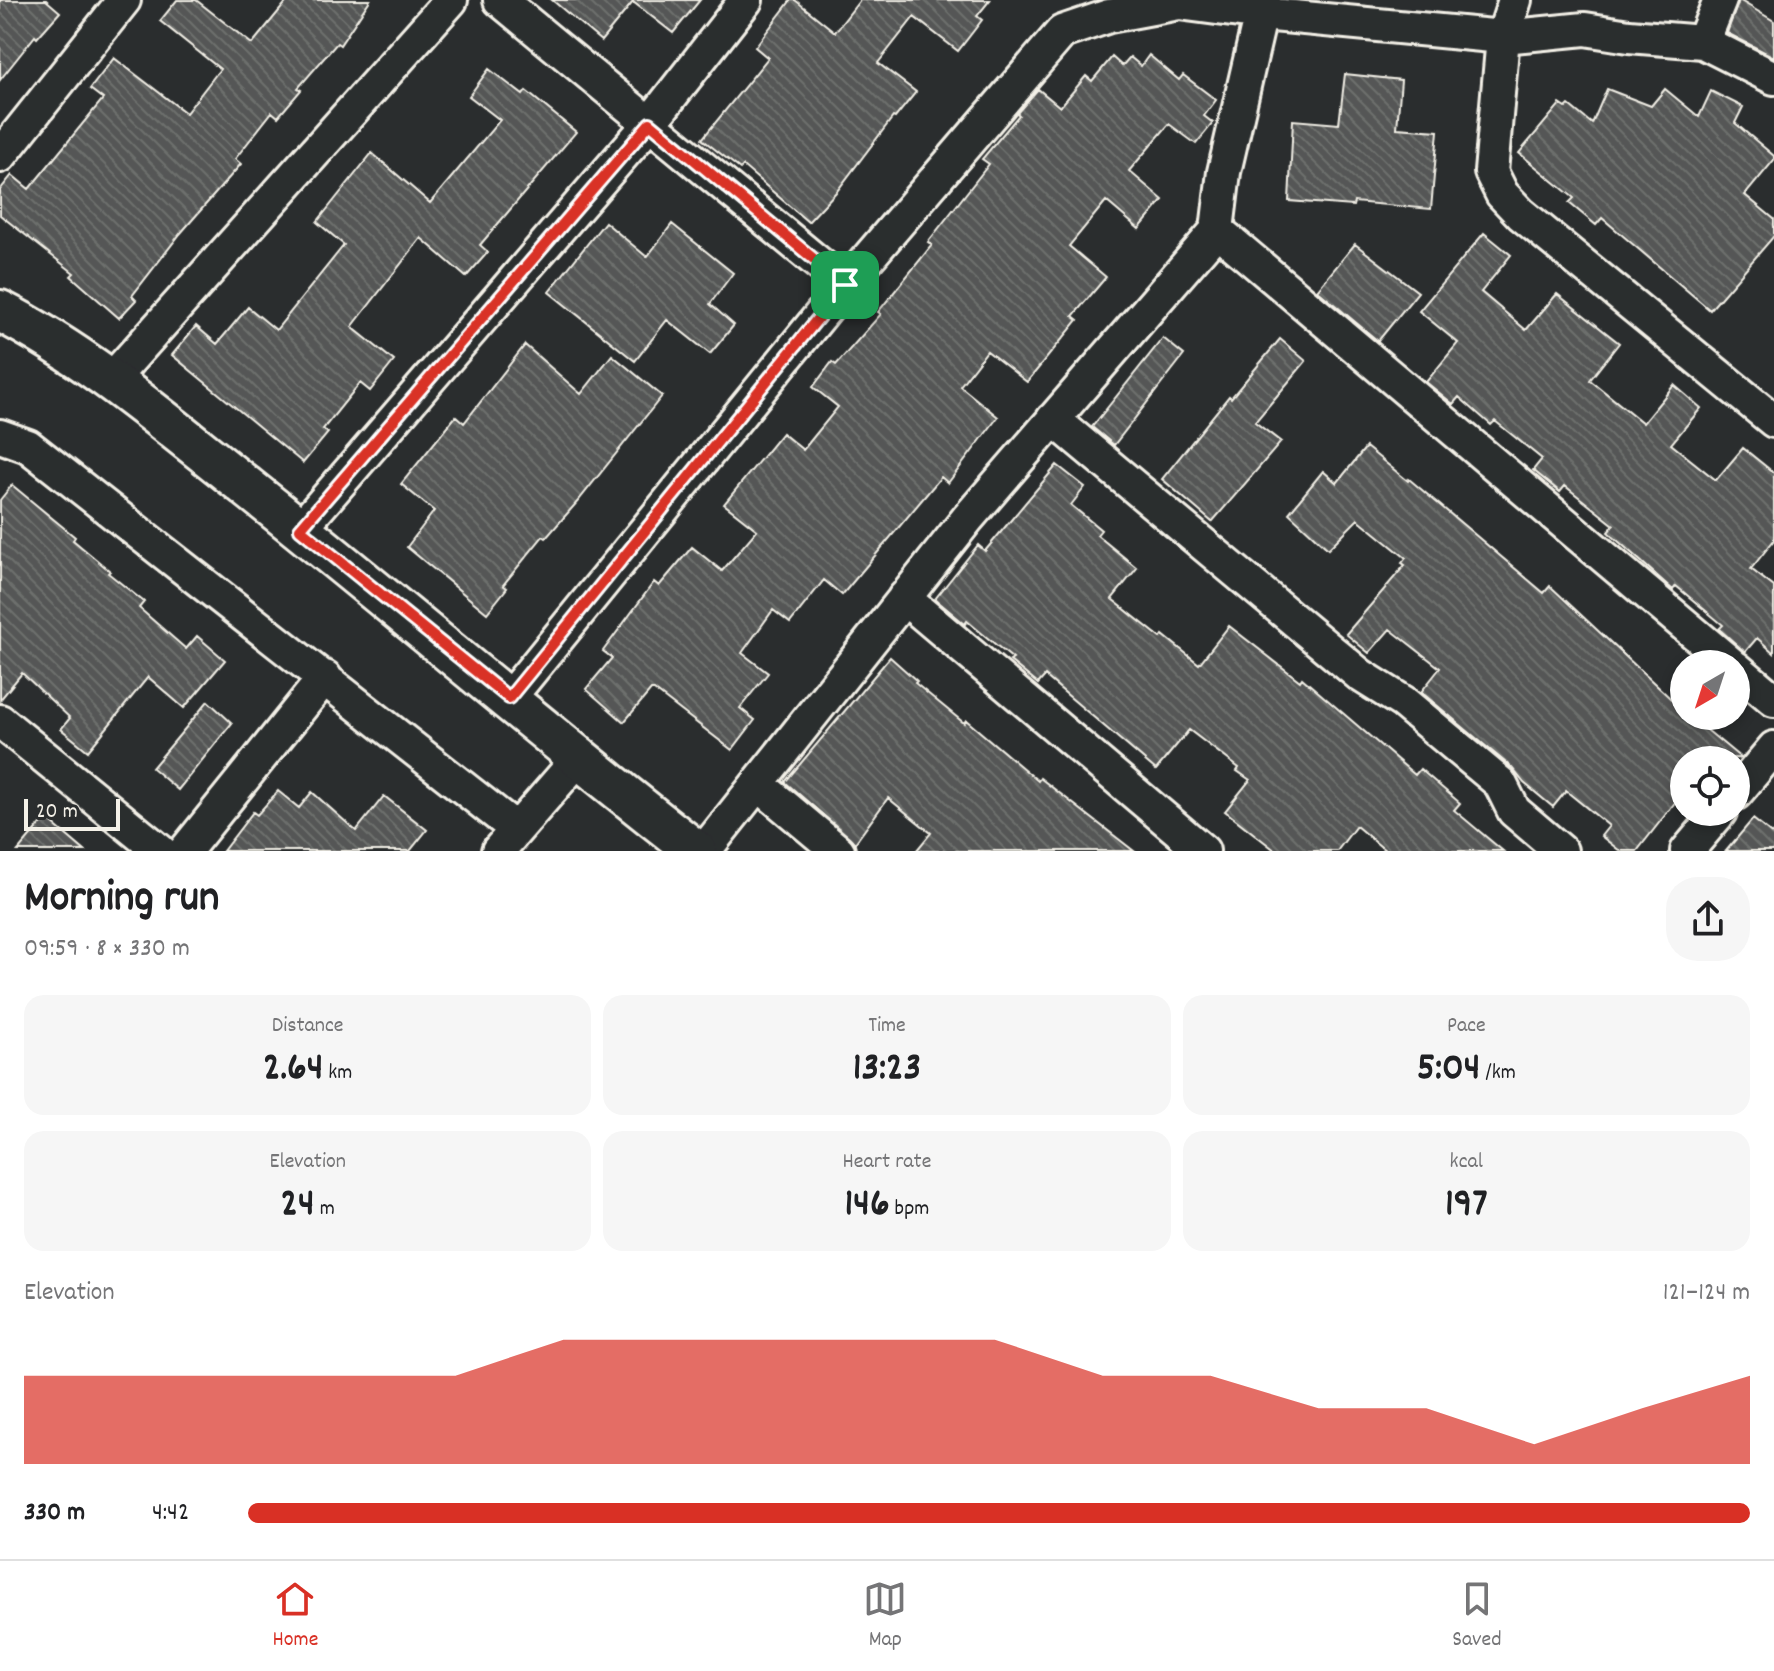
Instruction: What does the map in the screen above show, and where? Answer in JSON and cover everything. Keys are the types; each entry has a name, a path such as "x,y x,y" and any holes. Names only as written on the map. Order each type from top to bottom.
{"street":[{"path":"0,156 124,0"},
{"path":"111,380 451,0"},
{"path":"500,0 845,285"},
{"path":"300,529 650,123 746,0"},
{"path":"1515,0 1503,37 1491,172 1502,194 1521,214 1774,421"},
{"path":"1703,42 1720,0"},
{"path":"509,698 845,285 1062,32 1109,16 1179,3 1263,7 1503,37 1585,29 1703,42 1774,78"},
{"path":"704,851 904,598 1053,419 1217,230 1224,172 1263,7"},
{"path":"1217,230 1714,650"},
{"path":"0,311 111,380 300,529 509,698 578,759 696,851"},
{"path":"1053,419 1360,675 1403,702 1500,783 1514,811 1561,851"},
{"path":"0,436 28,446 325,677 507,840 578,759"},
{"path":"904,598 1203,851"},
{"path":"185,851 325,677"},
{"path":"1750,680 1774,700"},
{"path":"0,721 160,851"},
{"path":"1750,776 1774,748"},
{"path":"758,784 838,851"},
{"path":"1687,851 1708,826"}],"building":[{"path":"0,0 46,0 60,12 37,38 35,36 0,80"},
{"path":"177,0 196,0 252,44 288,0 370,0 340,45 337,43 298,88 301,90 278,117 272,112 235,159 241,164 180,234 132,296 136,300 119,318 71,276 74,273 0,215 0,190 12,175 29,189 103,99 90,89 114,58 186,113 220,69 160,21"},
{"path":"552,0 700,0 673,33 633,2 601,41"},
{"path":"791,0 835,32 860,0 990,0 977,16 982,20 958,51 914,17 878,63 916,92 837,191 808,222 743,166 740,169 702,139 768,58 755,47"},
{"path":"1739,0 1774,21 1774,57 1727,33"},
{"path":"1149,55 1179,80 1183,75 1216,100 1204,116 1213,123 1196,144 1169,124 1129,171 1163,200 1139,229 1106,201 1069,246 1106,277 1073,316 1078,320 1027,382 987,351 960,386 998,417 948,483 941,477 842,595 824,580 790,623 773,610 742,653 768,673 740,708 755,720 732,750 654,690 624,722 586,689 612,658 603,651 654,582 659,586 692,547 722,571 757,530 724,504 782,433 803,450 838,407 813,387 832,362 836,365 881,314 878,312 932,245 928,242 989,164 982,159 1019,115 1017,113 1038,89 1060,107 1086,76 1092,81 1112,57 1122,66 1130,57 1141,66"},
{"path":"489,69 523,95 526,91 576,132 480,245 488,252 466,277 421,238 352,327 394,361 370,391 360,383 323,429 328,433 303,463 172,355 196,326 217,344 248,307 276,330 344,245 317,222 372,153 430,203 500,120 469,96"},
{"path":"1345,74 1401,80 1397,128 1438,131 1431,209 1354,202 1353,206 1289,201 1293,120 1339,124"},
{"path":"1607,89 1651,106 1665,89 1699,117 1711,91 1743,107 1735,123 1774,156 1745,195 1774,219 1774,236 1710,310 1602,218 1596,225 1569,203 1574,198 1519,153 1560,104 1566,108 1569,105 1592,124"},
{"path":"605,222 647,257 672,224 733,273 710,304 734,325 710,354 667,320 635,361 549,292"},
{"path":"1484,233 1511,255 1481,292 1526,330 1557,294 1619,343 1590,380 1643,423 1674,385 1701,408 1671,444 1716,480 1743,448 1774,473 1774,540 1751,569 1774,587 1774,653 1757,638 1747,650 1743,650 1719,629 1723,625 1676,586 1673,590 1608,532 1614,525 1565,486 1560,492 1533,470 1542,459 1495,421 1491,425 1459,397 1453,404 1426,382 1458,343 1419,311"},
{"path":"1355,244 1418,292 1378,341 1317,290"},
{"path":"1163,338 1184,355 1114,445 1092,427"},
{"path":"1280,339 1306,361 1255,422 1281,442 1212,522 1162,479"},
{"path":"525,345 581,394 612,355 662,396 579,500 546,538 543,536 503,585 507,588 487,613 407,547 434,511 401,484 456,416 464,423"},
{"path":"1366,447 1409,479 1544,593 1550,586 1670,698 1670,730 1707,730 1726,746 1670,746 1670,809 1637,851 1620,851 1601,836 1609,826 1566,791 1553,807 1524,783 1512,768 1421,692 1440,668 1390,629 1369,653 1346,634 1405,565 1402,563 1406,558 1358,519 1328,549 1289,513 1323,471 1337,483"},
{"path":"1057,465 1085,487 1071,505 1101,530 1097,535 1137,568 1112,599 1199,664 1229,626 1300,681 1302,678 1415,775 1420,769 1460,803 1454,810 1503,851 1386,851 1356,826 1337,851 1276,851 1225,811 1250,780 1189,730 1156,770 1045,676 1038,684 967,621 965,624 935,599 978,545 985,551"},
{"path":"12,485 75,537 73,540 110,571 108,573 144,602 139,608 186,649 197,636 225,660 184,708 148,677 88,751 61,729 70,718 22,673 0,700 0,500"},
{"path":"890,657 917,681 915,683 964,723 966,720 1038,781 1040,778 1134,851 916,851 931,833 888,798 855,843 785,782"},
{"path":"208,701 232,723 178,790 152,768"},
{"path":"278,791 299,808 312,792 356,831 384,796 427,830 410,851 223,851 253,812 257,815"},
{"path":"46,818 85,851 18,851"},
{"path":"1753,819 1774,836 1774,851 1726,851 1750,826"}],"route":[{"path":"650,123 845,285 509,698 300,529 650,123"}]}
